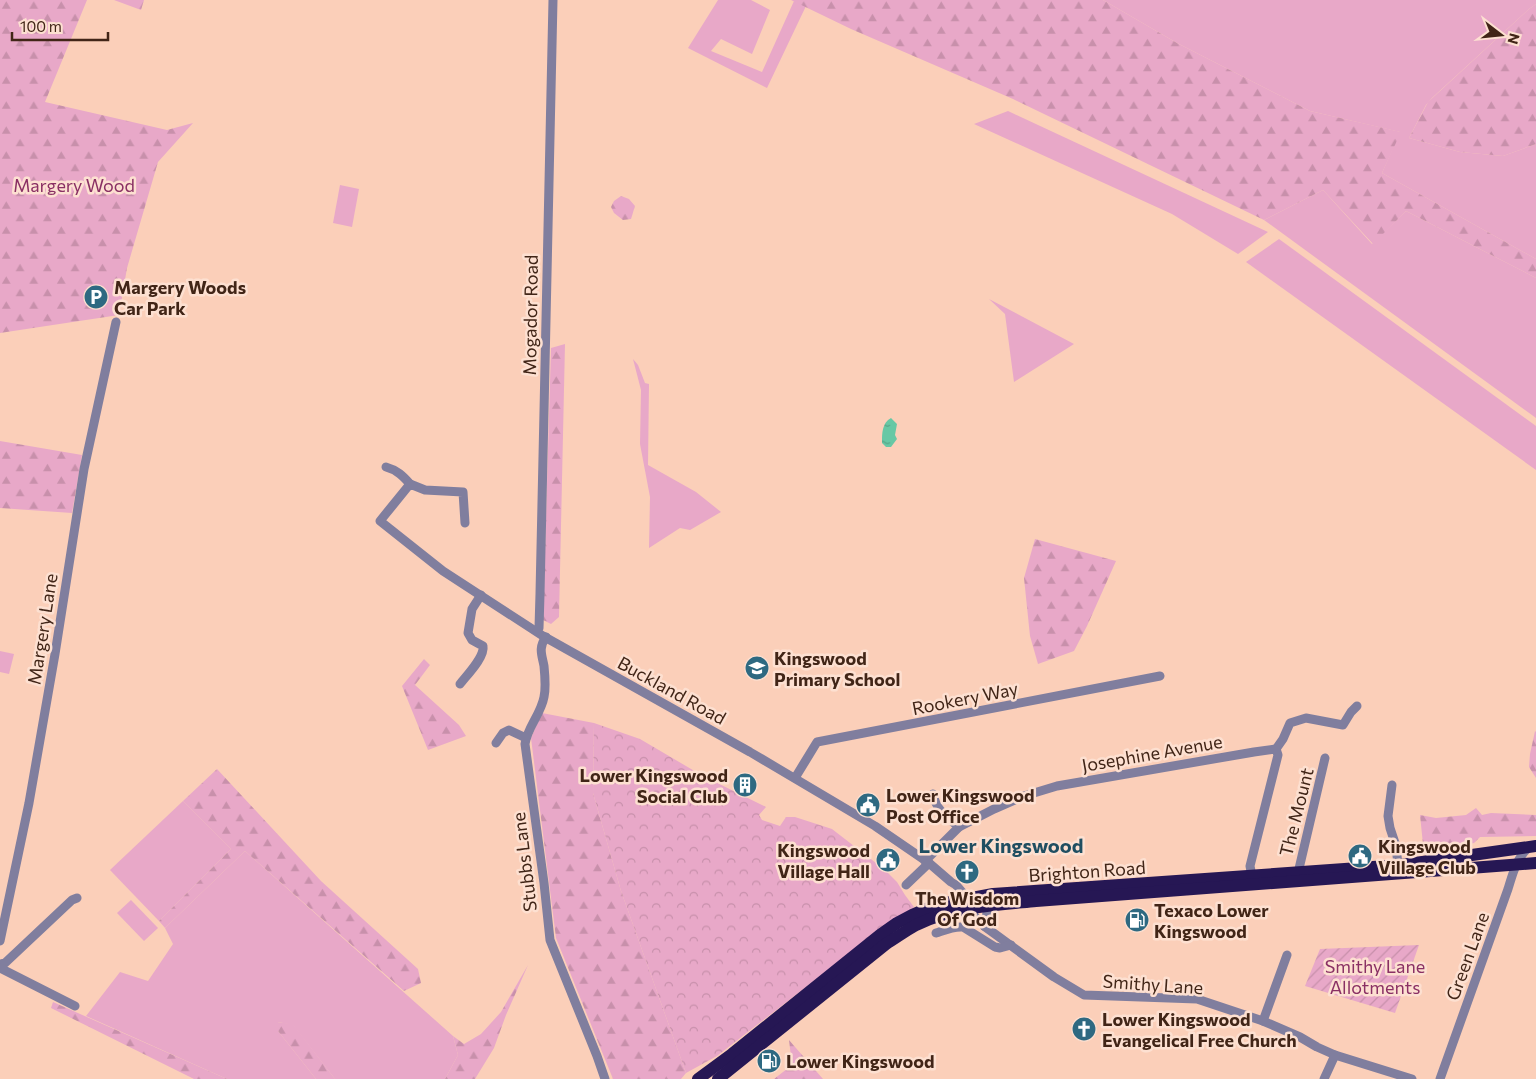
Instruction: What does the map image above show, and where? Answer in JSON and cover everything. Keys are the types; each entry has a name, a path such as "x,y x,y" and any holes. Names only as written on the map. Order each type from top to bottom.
{"highway":[{"name":"Brighton Road","path":"718,1079 886,944 932,918 993,894 1398,865 1532,847"},
{"name":"Brighton Road","path":"698,1079 880,935 897,923 935,905 994,905 1536,863"}],"street":[{"name":"Mogador Road","path":"537,631 540,594 554,0"},
{"name":"Margery Lane","path":"0,941 29,803 84,469 116,322"},
{"path":"386,467 394,469 404,476 410,484 425,490 463,492 466,523"},
{"name":"Buckland Road","path":"410,484 380,521 443,571 546,637 876,826 956,885 962,892 964,904"},
{"path":"460,684 480,659 484,650 484,646 472,640 468,633 472,609 481,596"},
{"name":"Stubbs Lane","path":"546,637 540,651 544,666 544,698 525,744 545,884 550,940 605,1079"},
{"name":"Rookery Way","path":"795,778 817,742 1160,676"},
{"path":"1252,876 1250,866 1278,755 1276,749 1290,723 1306,718 1343,725 1357,706"},
{"path":"496,743 503,733 509,730 526,738"},
{"name":"Josephine Avenue","path":"906,885 959,827 1017,800 1057,786 1276,749"},
{"name":"The Mount","path":"1298,873 1325,758"},
{"path":"1392,785 1388,816 1396,846 1398,865"},
{"path":"933,794 935,803 942,813 959,827"},
{"name":"Green Lane","path":"1440,1079 1515,865 1522,854 1532,847"},
{"path":"0,966 72,900 77,898"},
{"name":"Smithy Lane","path":"964,904 984,926 1054,977 1084,995 1196,999 1263,1021 1300,1037 1317,1047 1412,1079"},
{"path":"984,926 988,914 994,905"},
{"path":"936,934 947,929 963,927 995,948 1011,945"},
{"path":"1263,1021 1287,955"},
{"path":"0,966 75,1006"},
{"path":"1324,1079 1336,1054"}],"green space":[{"name":"Margery Wood","path":"0,0 87,0 45,102 167,130 193,123 158,162 127,268 119,315 0,333"},
{"path":"114,0 144,0 141,10"},
{"path":"718,0 751,0 770,10 752,54 721,39 711,51 762,72 794,1 806,6 767,88 688,48"},
{"path":"791,0 1103,0 1177,43 1310,111 1401,132 1382,173 1536,259 1536,278 1406,211 1373,244 1323,190 1264,220 1013,99 851,29"},
{"path":"1103,0 1536,0 1536,4 1432,98 1426,105 1409,138 1460,152 1503,156 1536,144 1536,259 1382,173 1400,132 1310,111 1177,43"},
{"path":"1536,4 1536,144 1503,156 1460,152 1409,138 1428,102"},
{"path":"1008,111 1268,232 1238,254 1172,214 974,124"},
{"path":"340,185 359,189 352,227 333,223"},
{"path":"1323,190 1372,244 1406,211 1536,278 1536,418 1264,220"},
{"path":"621,196 629,199 635,206 631,219 623,220 614,213 611,207 614,201"},
{"path":"1279,239 1536,426 1536,470 1246,262"},
{"path":"989,299 1074,344 1014,382 1005,314"},
{"path":"565,344 559,617 551,624 543,620 551,348"},
{"path":"633,359 638,365 645,383 649,384 648,465 696,492 721,512 690,530 680,528 649,548 650,497 640,444 641,390"},
{"path":"0,441 82,455 72,513 0,508"},
{"path":"1035,539 1116,561 1074,651 1038,664 1030,636 1024,578"},
{"path":"0,651 14,654 9,674 0,672"},
{"path":"424,659 430,665 415,685 459,725 466,736 428,750 402,686"},
{"path":"542,713 594,723 593,793 621,891 686,1073 681,1079 613,1079 556,938 531,738"},
{"path":"594,723 640,739 703,776 766,807 759,815 762,820 780,826 786,817 795,817 832,829 885,870 897,882 914,907 860,945 717,1056 686,1073 621,891 593,793"},
{"path":"1536,732 1536,778 1529,767"},
{"path":"217,769 321,881 418,969 421,983 404,991 245,851 165,928 159,921 231,849 183,801"},
{"path":"183,801 231,849 159,921 110,870"},
{"path":"1476,808 1482,815 1491,813 1536,815 1536,836 1480,837 1474,843 1424,854 1420,815 1436,818 1466,815"},
{"path":"245,851 453,1036 458,1055 445,1079 335,1079 293,1025 278,1022 278,1031 316,1079 227,1079 86,1016 120,972 148,981 173,944 165,928"},
{"path":"131,900 158,928 144,941 117,913"},
{"name":"Smithy Lane Allotments","path":"1419,945 1395,1013 1305,986 1320,949"},
{"path":"528,965 494,1048 475,1079 445,1079 458,1055 453,1036 464,1044 481,1034 501,1012"},
{"path":"53,1002 227,1079 194,1079 51,1008"},
{"path":"277,1022 293,1024 335,1079 316,1079 278,1031"},
{"path":"789,1040 823,1079 774,1079 792,1065"}],"water":[{"path":"891,418 897,424 895,435 897,439 891,447 886,447 882,443 882,432 884,425"}],"place":[{"name":"Margery Woods Car Park","path":"96,297"},
{"name":"Kingswood Primary School","path":"757,668"},
{"name":"Lower Kingswood Social Club","path":"745,785"},
{"name":"Lower Kingswood Post Office","path":"868,805"},
{"name":"Kingswood Village Club","path":"1360,856"},
{"name":"Kingswood Village Hall","path":"888,860"},
{"name":"The Wisdom Of God","path":"967,872"},
{"name":"Texaco Lower Kingswood","path":"1137,920"},
{"name":"Lower Kingswood Evangelical Free Church","path":"1084,1029"},
{"name":"Lower Kingswood","path":"769,1061"}],"district":[{"name":"Lower Kingswood","path":"1001,845"}]}
